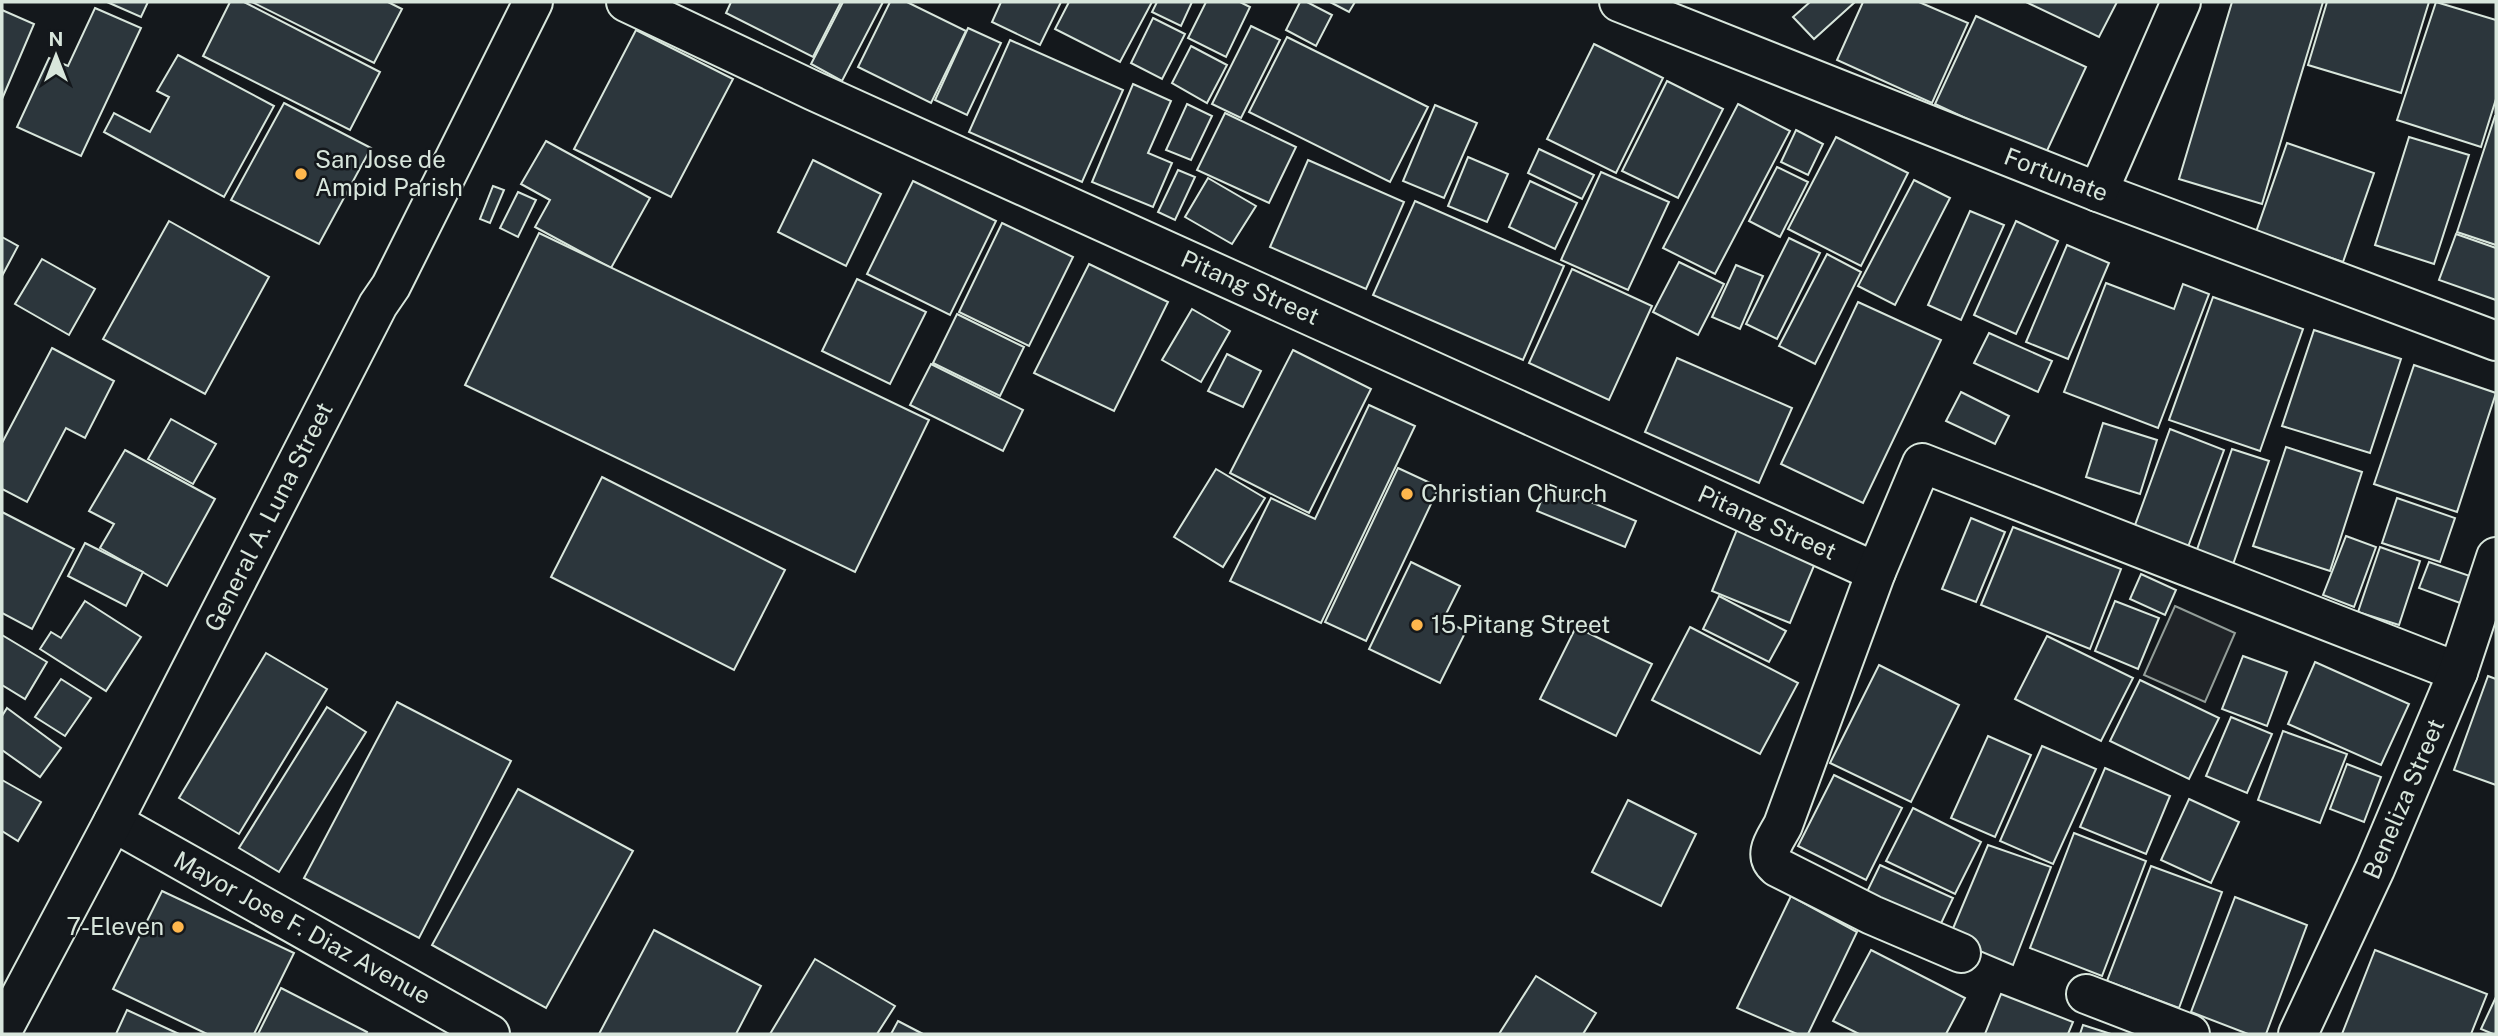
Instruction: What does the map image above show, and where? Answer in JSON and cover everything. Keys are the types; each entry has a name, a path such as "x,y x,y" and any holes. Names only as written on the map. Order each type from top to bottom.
{"street":[{"name":"General A. Luna Street","path":"2,1031 113,821 377,305 391,286 533,2"},
{"name":"Pitang Street","path":"626,2 814,91 1876,572"},
{"name":"Fortunate","path":"1619,2 2098,192 2496,341"},
{"path":"2098,192 2181,2"},
{"path":"1961,953 1872,915 1777,867 1770,857 1770,850 1783,825 1876,572 1922,463 2458,672"},
{"name":"Beneliza Street","path":"2298,1034 2375,869 2458,672 2496,558"},
{"name":"Mayor Jose F. Diaz Avenue","path":"113,821 490,1034"},
{"path":"2086,994 2190,1034"}],"shaded area":[{"path":"2175,606 2235,633 2205,702 2144,675"}],"building":[{"path":"107,2 148,2 141,17"},
{"path":"230,2 244,2 380,72 350,130 203,56"},
{"path":"252,2 388,2 402,9 374,63"},
{"path":"731,2 841,2 813,57 726,13"},
{"path":"843,2 883,2 842,81 811,64"},
{"path":"890,2 907,2 966,31 931,103 858,67"},
{"path":"1001,2 1061,2 1040,45 992,22"},
{"path":"1069,2 1152,2 1120,62 1055,29"},
{"path":"1157,2 1192,2 1181,26 1152,12"},
{"path":"1206,2 1240,2 1250,7 1226,57 1188,38"},
{"path":"1300,2 1307,2 1332,15 1316,46 1286,30"},
{"path":"1330,2 1355,2 1349,12"},
{"path":"1810,2 1855,2 1814,39 1793,17"},
{"path":"1863,2 1919,2 1968,23 1932,103 1837,60"},
{"path":"2026,2 2117,2 2099,37"},
{"path":"2232,2 2323,2 2262,204 2179,179"},
{"path":"2327,2 2429,2 2401,93 2308,65"},
{"path":"2436,2 2496,20 2496,99 2481,147 2397,120"},
{"path":"95,8 141,28 81,156 17,127 49,58 68,66"},
{"path":"2,10 34,24 2,99"},
{"path":"1976,16 2086,67 2045,155 1935,104"},
{"path":"1153,18 1185,34 1162,79 1131,63"},
{"path":"1251,26 1280,40 1241,118 1212,104"},
{"path":"968,28 1001,43 967,115 935,100"},
{"path":"636,30 733,79 671,197 574,149"},
{"path":"1287,37 1428,107 1390,182 1249,112"},
{"path":"1010,40 1123,90 1082,182 969,132"},
{"path":"1594,44 1663,78 1616,173 1547,139"},
{"path":"1191,46 1227,65 1207,103 1172,83"},
{"path":"178,55 274,106 224,197 104,132 114,113 150,132 169,97 157,91"},
{"path":"1667,81 1723,109 1678,198 1622,171"},
{"path":"1133,84 1171,101 1148,153 1172,163 1153,207 1092,182"},
{"name":"San Jose de Ampid Parish","path":"284,103 371,148 319,244 231,200"},
{"path":"1187,104 1212,116 1191,160 1166,150"},
{"path":"1738,104 1790,131 1715,274 1663,248"},
{"path":"1435,105 1477,123 1444,198 1403,181"},
{"path":"1225,113 1296,147 1269,203 1197,170"},
{"path":"2496,116 2496,245 2457,232"},
{"path":"1796,130 1823,144 1808,175 1781,162"},
{"path":"1836,137 1908,173 1861,266 1788,229"},
{"path":"2409,137 2469,155 2434,264 2375,245"},
{"path":"546,141 650,198 611,268 535,227 550,200 521,184"},
{"path":"2287,143 2374,173 2343,262 2256,232"},
{"path":"1539,149 1594,175 1582,199 1528,173"},
{"path":"1468,157 1508,174 1487,222 1448,206"},
{"path":"813,160 881,194 846,266 778,232"},
{"path":"1308,160 1404,202 1366,289 1270,247"},
{"path":"1777,167 1808,182 1780,237 1749,221"},
{"path":"1178,170 1195,177 1175,220 1158,212"},
{"path":"1601,172 1669,202 1628,290 1561,260"},
{"path":"1208,178 1256,206 1232,244 1185,217"},
{"path":"1914,180 1950,198 1895,305 1858,286"},
{"path":"913,181 996,221 950,315 867,274"},
{"path":"1530,181 1577,203 1555,249 1509,227"},
{"path":"493,186 504,190 490,223 480,219"},
{"path":"518,192 536,200 518,237 500,228"},
{"path":"1415,201 1564,266 1523,360 1373,295"},
{"path":"1970,211 2004,225 1961,320 1928,305"},
{"path":"169,221 269,277 205,394 103,339"},
{"path":"2016,221 2058,241 2016,334 1974,315"},
{"path":"1002,223 1073,257 1029,346 959,312"},
{"path":"539,233 929,420 855,572 465,385"},
{"path":"2456,234 2496,248 2496,300 2439,280"},
{"path":"2,237 18,246 2,276"},
{"path":"1789,238 1820,253 1777,339 1746,324"},
{"path":"2067,245 2109,263 2068,359 2026,342"},
{"path":"1827,254 1861,272 1815,364 1779,346"},
{"path":"42,259 95,289 69,335 15,304"},
{"path":"1679,262 1724,284 1698,335 1653,312"},
{"path":"1089,264 1168,302 1114,411 1034,373"},
{"path":"1736,265 1763,276 1740,329 1712,317"},
{"path":"1572,269 1652,306 1609,400 1529,363"},
{"path":"857,279 926,312 890,384 822,351"},
{"path":"2106,283 2174,309 2183,284 2209,294 2158,428 2064,392"},
{"path":"2213,297 2303,329 2260,451 2169,420"},
{"path":"1858,302 1941,340 1863,503 1781,464"},
{"path":"1192,309 1230,331 1201,382 1162,360"},
{"path":"957,314 1024,347 1000,396 933,363"},
{"path":"2314,330 2401,359 2370,453 2282,426"},
{"path":"1989,333 2052,361 2038,392 1974,363"},
{"path":"52,348 114,381 85,438 66,428 27,502 2,489 2,443"},
{"path":"1293,350 1371,389 1309,513 1230,473"},
{"path":"1227,354 1261,371 1243,407 1208,391"},
{"path":"1677,358 1792,408 1759,483 1645,432"},
{"path":"931,364 1023,410 1003,451 910,405"},
{"path":"2414,365 2496,393 2457,512 2374,484"},
{"path":"1961,392 2009,416 1995,444 1946,421"},
{"path":"1369,405 1415,426 1321,623 1230,581 1271,498 1315,519"},
{"path":"171,419 216,444 193,484 148,459"},
{"path":"2103,423 2157,440 2140,494 2086,477"},
{"path":"2170,429 2224,450 2185,555 2131,536"},
{"path":"2286,447 2362,472 2330,571 2253,546"},
{"path":"2232,449 2269,461 2230,573 2193,561"},
{"path":"125,450 215,499 167,586 100,548 114,524 89,511"},
{"path":"1398,468 1439,487 1366,641 1325,622"},
{"path":"1216,469 1265,498 1223,567 1174,537"},
{"path":"602,477 785,570 734,670 551,577"},
{"path":"1548,484 1636,521 1625,547 1537,511"},
{"path":"2397,498 2455,518 2440,562 2382,543"},
{"path":"2,512 74,549 32,629 2,613"},
{"path":"1971,518 2005,532 1976,602 1942,589"},
{"path":"1738,527 1816,561 1790,623 1712,591"},
{"path":"2013,527 2121,569 2090,649 1981,605"},
{"path":"2346,536 2376,547 2354,607 2323,595"},
{"path":"85,543 143,572 126,606 68,576"},
{"path":"2380,547 2420,561 2399,625 2358,612"},
{"name":"15 Pitang Street","path":"1411,562 1460,586 1443,620 1466,631 1440,683 1369,649"},
{"path":"2429,562 2470,576 2460,603 2419,588"},
{"path":"2141,574 2176,590 2165,615 2130,599"},
{"path":"1719,596 1786,631 1769,662 1703,629"},
{"path":"85,601 141,637 106,691 40,649 51,632 61,638"},
{"path":"2115,601 2159,618 2138,669 2095,651"},
{"path":"1576,627 1652,664 1616,736 1540,699"},
{"path":"1690,627 1798,683 1760,754 1652,700"},
{"path":"2,635 47,662 25,699 2,685"},
{"path":"2047,636 2133,678 2101,741 2015,699"},
{"path":"266,653 327,689 239,834 179,798"},
{"path":"2243,656 2287,672 2267,726 2222,709"},
{"path":"2315,662 2409,704 2381,765 2288,724"},
{"path":"1879,665 1959,705 1911,802 1830,763"},
{"path":"2488,676 2496,679 2496,785 2454,770"},
{"path":"61,679 91,698 65,736 35,717"},
{"path":"2140,680 2219,718 2189,779 2110,741"},
{"path":"397,702 511,761 419,938 304,878"},
{"path":"327,707 366,732 279,872 239,848"},
{"path":"7,708 61,748 40,777 2,750 2,716"},
{"path":"2231,717 2272,734 2247,793 2206,776"},
{"path":"2283,731 2347,754 2320,823 2258,800"},
{"path":"1988,736 2031,755 1995,837 1951,818"},
{"path":"2042,746 2096,769 2053,864 2000,841"},
{"path":"2347,764 2381,777 2364,822 2330,809"},
{"path":"2105,768 2170,796 2146,854 2080,827"},
{"path":"1834,775 1902,808 1866,880 1798,846"},
{"path":"2,780 41,802 18,841 2,831"},
{"path":"518,789 633,851 546,1008 432,945"},
{"path":"2189,799 2239,822 2211,883 2161,860"},
{"path":"1628,800 1696,834 1661,906 1592,872"},
{"path":"1913,808 1981,842 1955,894 1886,861"},
{"path":"2074,833 2146,861 2102,976 2030,948"},
{"path":"1988,845 2051,867 2013,965 1949,938"},
{"path":"1880,865 1953,898 1936,934 1863,900"},
{"path":"2151,866 2222,892 2179,1008 2107,981"},
{"path":"162,891 294,953 254,1034 207,1034 113,989"},
{"path":"1791,896 1857,932 1808,1034 1797,1034 1737,1008"},
{"path":"2235,897 2307,925 2266,1034 2248,1034 2191,1012"},
{"path":"654,930 761,986 736,1034 599,1034"},
{"path":"1871,950 1965,998 1946,1034 1859,1034 1833,1021"},
{"path":"2375,950 2487,994 2471,1034 2342,1034"},
{"path":"815,959 895,1006 877,1034 770,1034"},
{"path":"1536,976 1596,1013 1583,1034 1499,1034"},
{"path":"281,988 367,1032 366,1034 258,1034"},
{"path":"2001,994 2073,1022 2068,1034 1985,1034"},
{"path":"2496,997 2496,1034 2493,1034 2481,1029"},
{"path":"127,1010 179,1034 116,1034"},
{"path":"898,1021 923,1034 891,1034"},
{"path":"2083,1025 2111,1034 2080,1034"}],"place":[{"name":"San Jose de Ampid Parish","path":"301,174"},
{"name":"Christian Church","path":"1407,494"},
{"name":"15 Pitang Street","path":"1417,625"},
{"name":"7-Eleven","path":"178,927"}]}
